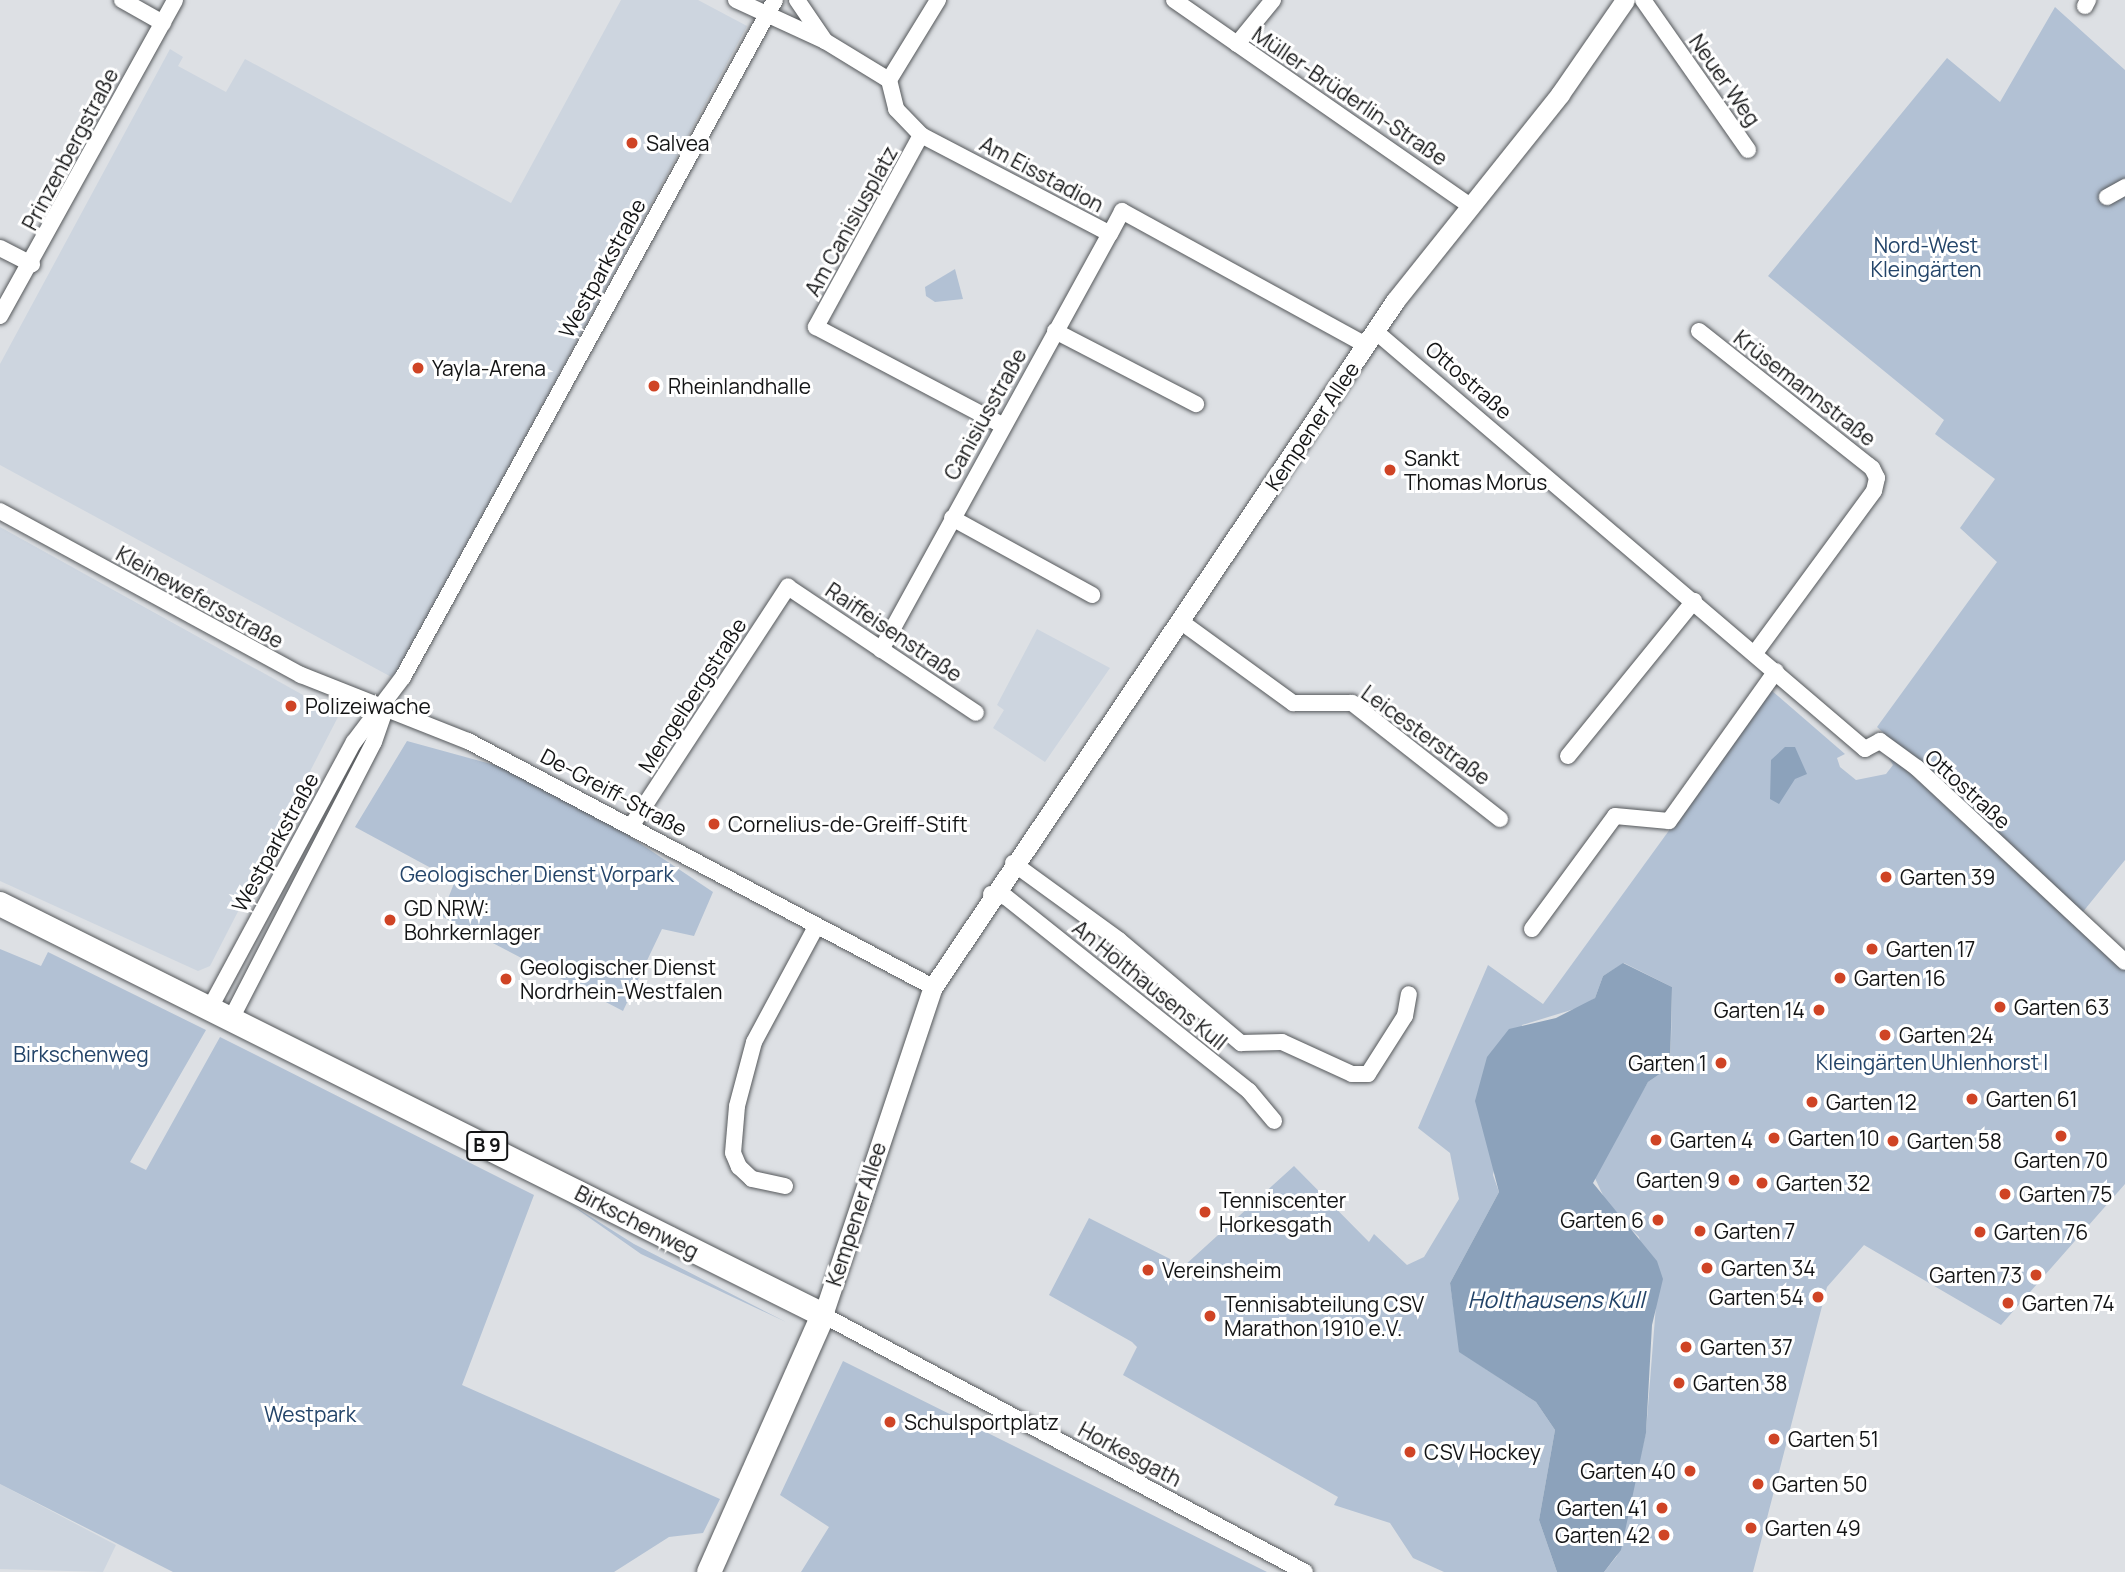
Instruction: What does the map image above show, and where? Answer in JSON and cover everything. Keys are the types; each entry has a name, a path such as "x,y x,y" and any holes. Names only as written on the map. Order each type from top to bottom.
{"main road":[{"name":"Birkschenweg","path":"0,904 222,1012 823,1315"},
{"name":"Kempener Allee","path":"709,1572 823,1315"}],"street":[{"path":"122,0 163,23"},
{"name":"Prinzenbergstraße","path":"0,316 32,264 175,0"},
{"path":"736,0 765,16 825,41 890,80 938,0"},
{"name":"Westparkstraße","path":"222,1012 374,743 386,704 775,0"},
{"path":"797,0 825,41"},
{"name":"Müller-Brüderlin-Straße","path":"1174,0 1467,204"},
{"path":"1237,44 1273,0"},
{"name":"Kempener Allee","path":"823,1315 933,986 991,894 1371,338 1467,204 1560,94 1625,0"},
{"name":"Neuer Weg","path":"1643,0 1748,150"},
{"name":"Am Eisstadion","path":"890,80 896,109 921,135 1110,234 1122,211 1371,338"},
{"name":"Am Canisiusplatz","path":"921,135 816,327 1002,425"},
{"path":"2107,197 2125,187"},
{"name":"Canisiusstraße","path":"881,650 1002,425 1110,234"},
{"path":"0,248 32,264"},
{"path":"1055,331 1196,404"},
{"name":"Krüsemannstraße","path":"1699,331 1872,468 1877,478 1874,491 1755,653"},
{"name":"Ottostraße","path":"1371,338 1694,601 1866,749 1880,741 1917,768 2125,962"},
{"name":"Kleinewefersstraße","path":"0,511 300,675 386,704"},
{"path":"952,518 1092,595"},
{"name":"Raiffeisenstraße","path":"788,587 976,713"},
{"name":"Mengelbergstraße","path":"632,825 788,587"},
{"path":"1568,756 1694,601"},
{"name":"Leicesterstraße","path":"1180,621 1293,703 1352,703 1500,819"},
{"path":"1532,929 1615,816 1668,821 1776,671"},
{"name":"Westparkstraße","path":"222,1012 354,741 386,704"},
{"name":"De-Greiff-Straße","path":"386,704 632,825 816,927 933,986"},
{"path":"1013,863 1119,940 1241,1043 1282,1042 1352,1074 1368,1074 1405,1016 1409,994"},
{"name":"An Holthausens Kull","path":"991,894 1006,897 1249,1091 1273,1121"},
{"path":"785,1186 752,1179 739,1167 733,1153 737,1105 754,1042 816,927"},
{"name":"Horkesgath","path":"823,1315 1306,1572"}],"shaded area":[{"path":"621,0 698,0 747,26 395,679 0,465 0,364 170,49 183,57 178,66 226,92 245,59 511,203"},
{"path":"0,527 339,715 210,966 198,971 0,881"},
{"path":"1037,629 1110,668 1045,762 993,728 1004,710 997,705"},
{"path":"0,1484 116,1545 103,1572 0,1569"}],"green space":[{"name":"Nord-West Kleingärten","path":"2055,7 2125,70 2125,860 2082,913 1877,727 1997,562 1960,528 1995,479 1935,434 1944,420 1768,276 1947,58 2000,102"},
{"path":"955,269 963,299 935,302 926,296 925,287"},
{"name":"Kleingärten Uhlenhorst I","path":"1771,690 1845,754 1837,758 1840,767 1856,780 1886,774 1893,765 1887,755 1903,767 2125,970 2125,1184 2001,1325 1864,1245 1827,1287 1753,1572 1604,1572 1617,1556 1646,1432 1656,1305 1639,1237 1608,1206 1593,1174 1648,1082 1670,1067 1671,1042 1672,987 1624,963 1603,976 1595,998 1581,1007 1522,1025 1493,1175 1499,1192 1450,1283 1460,1352 1536,1402 1555,1430 1539,1520 1557,1572 1444,1572 1413,1558 1390,1523 1334,1505 1338,1497 1123,1375 1137,1347 1049,1295 1089,1218 1184,1266 1294,1166 1369,1242 1374,1234 1407,1265 1424,1257 1459,1199 1450,1153 1418,1128 1488,965 1543,1004"},
{"name":"Geologischer Dienst Vorpark","path":"407,741 542,778 713,892 694,936 662,929 623,1011 441,916 455,881 355,827"},
{"name":"Westpark","path":"0,949 41,966 48,952 206,1030 130,1162 146,1170 220,1037 534,1195 462,1385 720,1499 703,1533 669,1537 614,1572 173,1572 0,1484"},
{"path":"564,1200 634,1244 786,1322 641,1254"},
{"name":"Schulsportplatz","path":"843,1361 1267,1572 801,1572 829,1527 780,1495"}],"water":[{"path":"1785,747 1795,747 1807,774 1795,779 1779,804 1770,799 1771,760"},
{"name":"Holthausens Kull","path":"1623,963 1672,987 1670,1067 1648,1082 1593,1183 1657,1261 1663,1279 1652,1325 1646,1433 1621,1550 1604,1572 1557,1572 1539,1520 1555,1430 1536,1402 1459,1352 1450,1283 1499,1192 1475,1101 1487,1057 1509,1029 1556,1018 1595,998 1603,976"}],"place":[{"name":"Salvea","path":"632,143"},
{"name":"Yayla-Arena","path":"418,368"},
{"name":"Rheinlandhalle","path":"654,386"},
{"name":"Sankt Thomas Morus","path":"1390,470"},
{"name":"Polizeiwache","path":"291,706"},
{"name":"Cornelius-de-Greiff-Stift","path":"714,824"},
{"name":"Garten 39","path":"1886,877"},
{"name":"GD NRW: Bohrkernlager","path":"390,920"},
{"name":"Garten 17","path":"1872,949"},
{"name":"Garten 16","path":"1840,978"},
{"name":"Geologischer Dienst Nordrhein-Westfalen","path":"506,979"},
{"name":"Garten 63","path":"2000,1007"},
{"name":"Garten 14","path":"1819,1010"},
{"name":"Garten 24","path":"1885,1035"},
{"name":"Garten 1","path":"1721,1063"},
{"name":"Garten 61","path":"1972,1099"},
{"name":"Garten 12","path":"1812,1102"},
{"name":"Garten 70","path":"2061,1136"},
{"name":"Garten 10","path":"1774,1138"},
{"name":"Garten 4","path":"1656,1140"},
{"name":"Garten 58","path":"1893,1141"},
{"name":"Garten 9","path":"1734,1180"},
{"name":"Garten 32","path":"1762,1183"},
{"name":"Garten 75","path":"2005,1194"},
{"name":"Tenniscenter Horkesgath","path":"1205,1212"},
{"name":"Garten 6","path":"1658,1220"},
{"name":"Garten 7","path":"1700,1231"},
{"name":"Garten 76","path":"1980,1232"},
{"name":"Garten 34","path":"1707,1268"},
{"name":"Vereinsheim","path":"1148,1270"},
{"name":"Garten 73","path":"2036,1275"},
{"name":"Garten 54","path":"1818,1297"},
{"name":"Garten 74","path":"2008,1303"},
{"name":"Tennisabteilung CSV Marathon 1910 e.V.","path":"1210,1316"},
{"name":"Garten 37","path":"1686,1347"},
{"name":"Garten 38","path":"1679,1383"},
{"name":"Schulsportplatz","path":"890,1422"},
{"name":"Garten 51","path":"1774,1439"},
{"name":"CSV Hockey","path":"1410,1452"},
{"name":"Garten 40","path":"1690,1471"},
{"name":"Garten 50","path":"1758,1484"},
{"name":"Garten 41","path":"1662,1508"},
{"name":"Garten 49","path":"1751,1528"},
{"name":"Garten 42","path":"1664,1535"}]}
